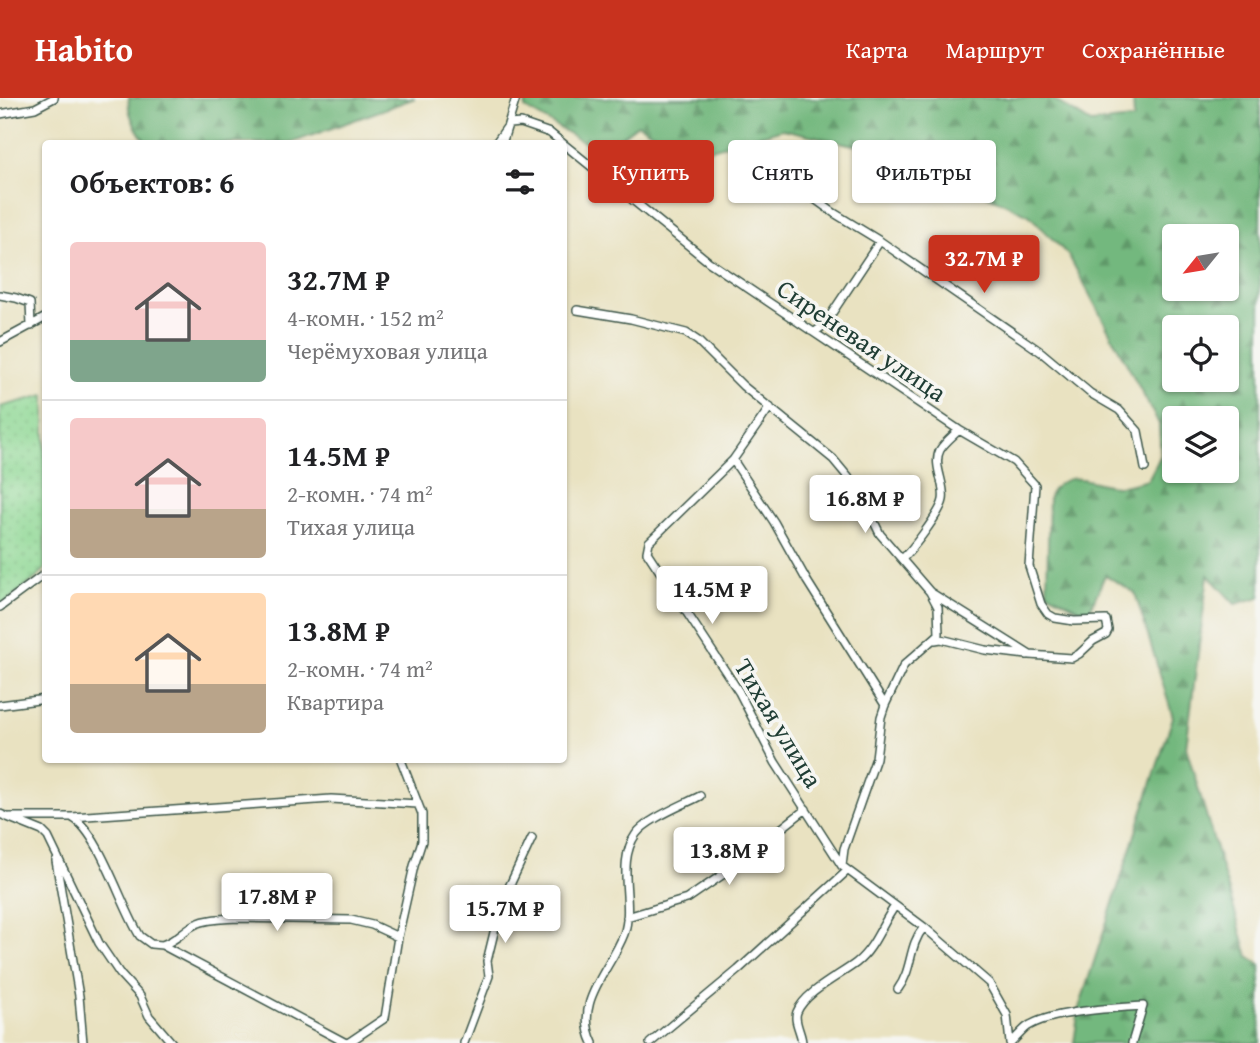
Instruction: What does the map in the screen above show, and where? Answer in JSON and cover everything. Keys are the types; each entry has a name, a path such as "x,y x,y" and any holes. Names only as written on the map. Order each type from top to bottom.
{"street":[{"path":"0,114 35,108 54,98"},
{"path":"503,140 516,98"},
{"name":"Сиреневая улица","path":"509,124 521,123 550,133 559,140"},
{"path":"498,140 509,124"},
{"name":"Сиреневая улица","path":"567,147 709,262 959,430 1014,462 1035,485 1029,566 1045,610 1055,618 1063,620 1106,620 1108,630 1072,657 1030,655"},
{"path":"820,203 1041,352 1090,393 1119,410 1138,431 1145,468"},
{"path":"810,331 815,332 824,325 880,241"},
{"path":"0,295 30,303 30,326"},
{"path":"577,310 686,332 698,341 743,386 833,459 850,479 880,534 930,592 938,607 940,620 939,634 904,666 885,705 876,758 847,840 845,868 738,970 650,1043"},
{"path":"0,342 42,319"},
{"name":"Тихая улица","path":"770,407 733,460 649,542 647,552 739,691 775,762 845,868"},
{"path":"902,559 913,548 940,509 944,499 938,457 943,446 959,430"},
{"path":"733,460 775,522 807,581 885,705"},
{"path":"0,607 42,577"},
{"path":"36,582 42,581"},
{"path":"930,592 1030,655"},
{"path":"935,640 1030,655"},
{"path":"0,705 42,700"},
{"path":"72,817 81,822 92,838 140,936 151,944 162,945 347,1043 385,1018 398,937 422,841 422,814 402,763"},
{"path":"593,1043 587,1023 588,1005 596,984 624,934 627,917 627,867 635,835 644,827 700,796"},
{"path":"9,817 72,817 331,799 418,804"},
{"path":"627,917 687,899 725,873 806,809"},
{"path":"0,814 42,831 48,837 99,943 139,996 149,1016 172,1043"},
{"path":"464,1043 489,976 487,961 501,904 532,838"},
{"path":"54,850 79,996 83,1043"},
{"path":"845,868 924,926 989,983 1007,1015 1011,1043"},
{"path":"802,1043 796,1015 799,1008 827,982 859,961 873,946 883,922 895,905"},
{"path":"162,945 180,938 196,924 237,918 351,920 372,925 398,937"},
{"path":"898,989 909,972 910,955 924,926"},
{"path":"1011,1043 1028,1027 1045,1020 1101,1009 1143,1006 1132,1043"}],"green space":[{"path":"129,98 415,98 299,140 145,140 134,122"},
{"path":"527,98 1051,98 1091,123 1134,119 1133,98 1260,98 1260,597 1235,604 1208,575 1186,747 1248,956 1260,964 1260,1043 1074,1043 1079,1008 1173,717 1135,593 1105,575 1088,614 1047,592 1049,496 1056,486 1072,479 1120,486 1148,480 1161,455 1159,424 1069,256 1029,215 996,199 996,140 852,140 852,145 783,129 744,140 728,140 728,144 714,148 714,140 665,140 638,124 617,140 588,140 588,144 525,108"},
{"path":"42,396 42,572 0,606 0,407"}]}
